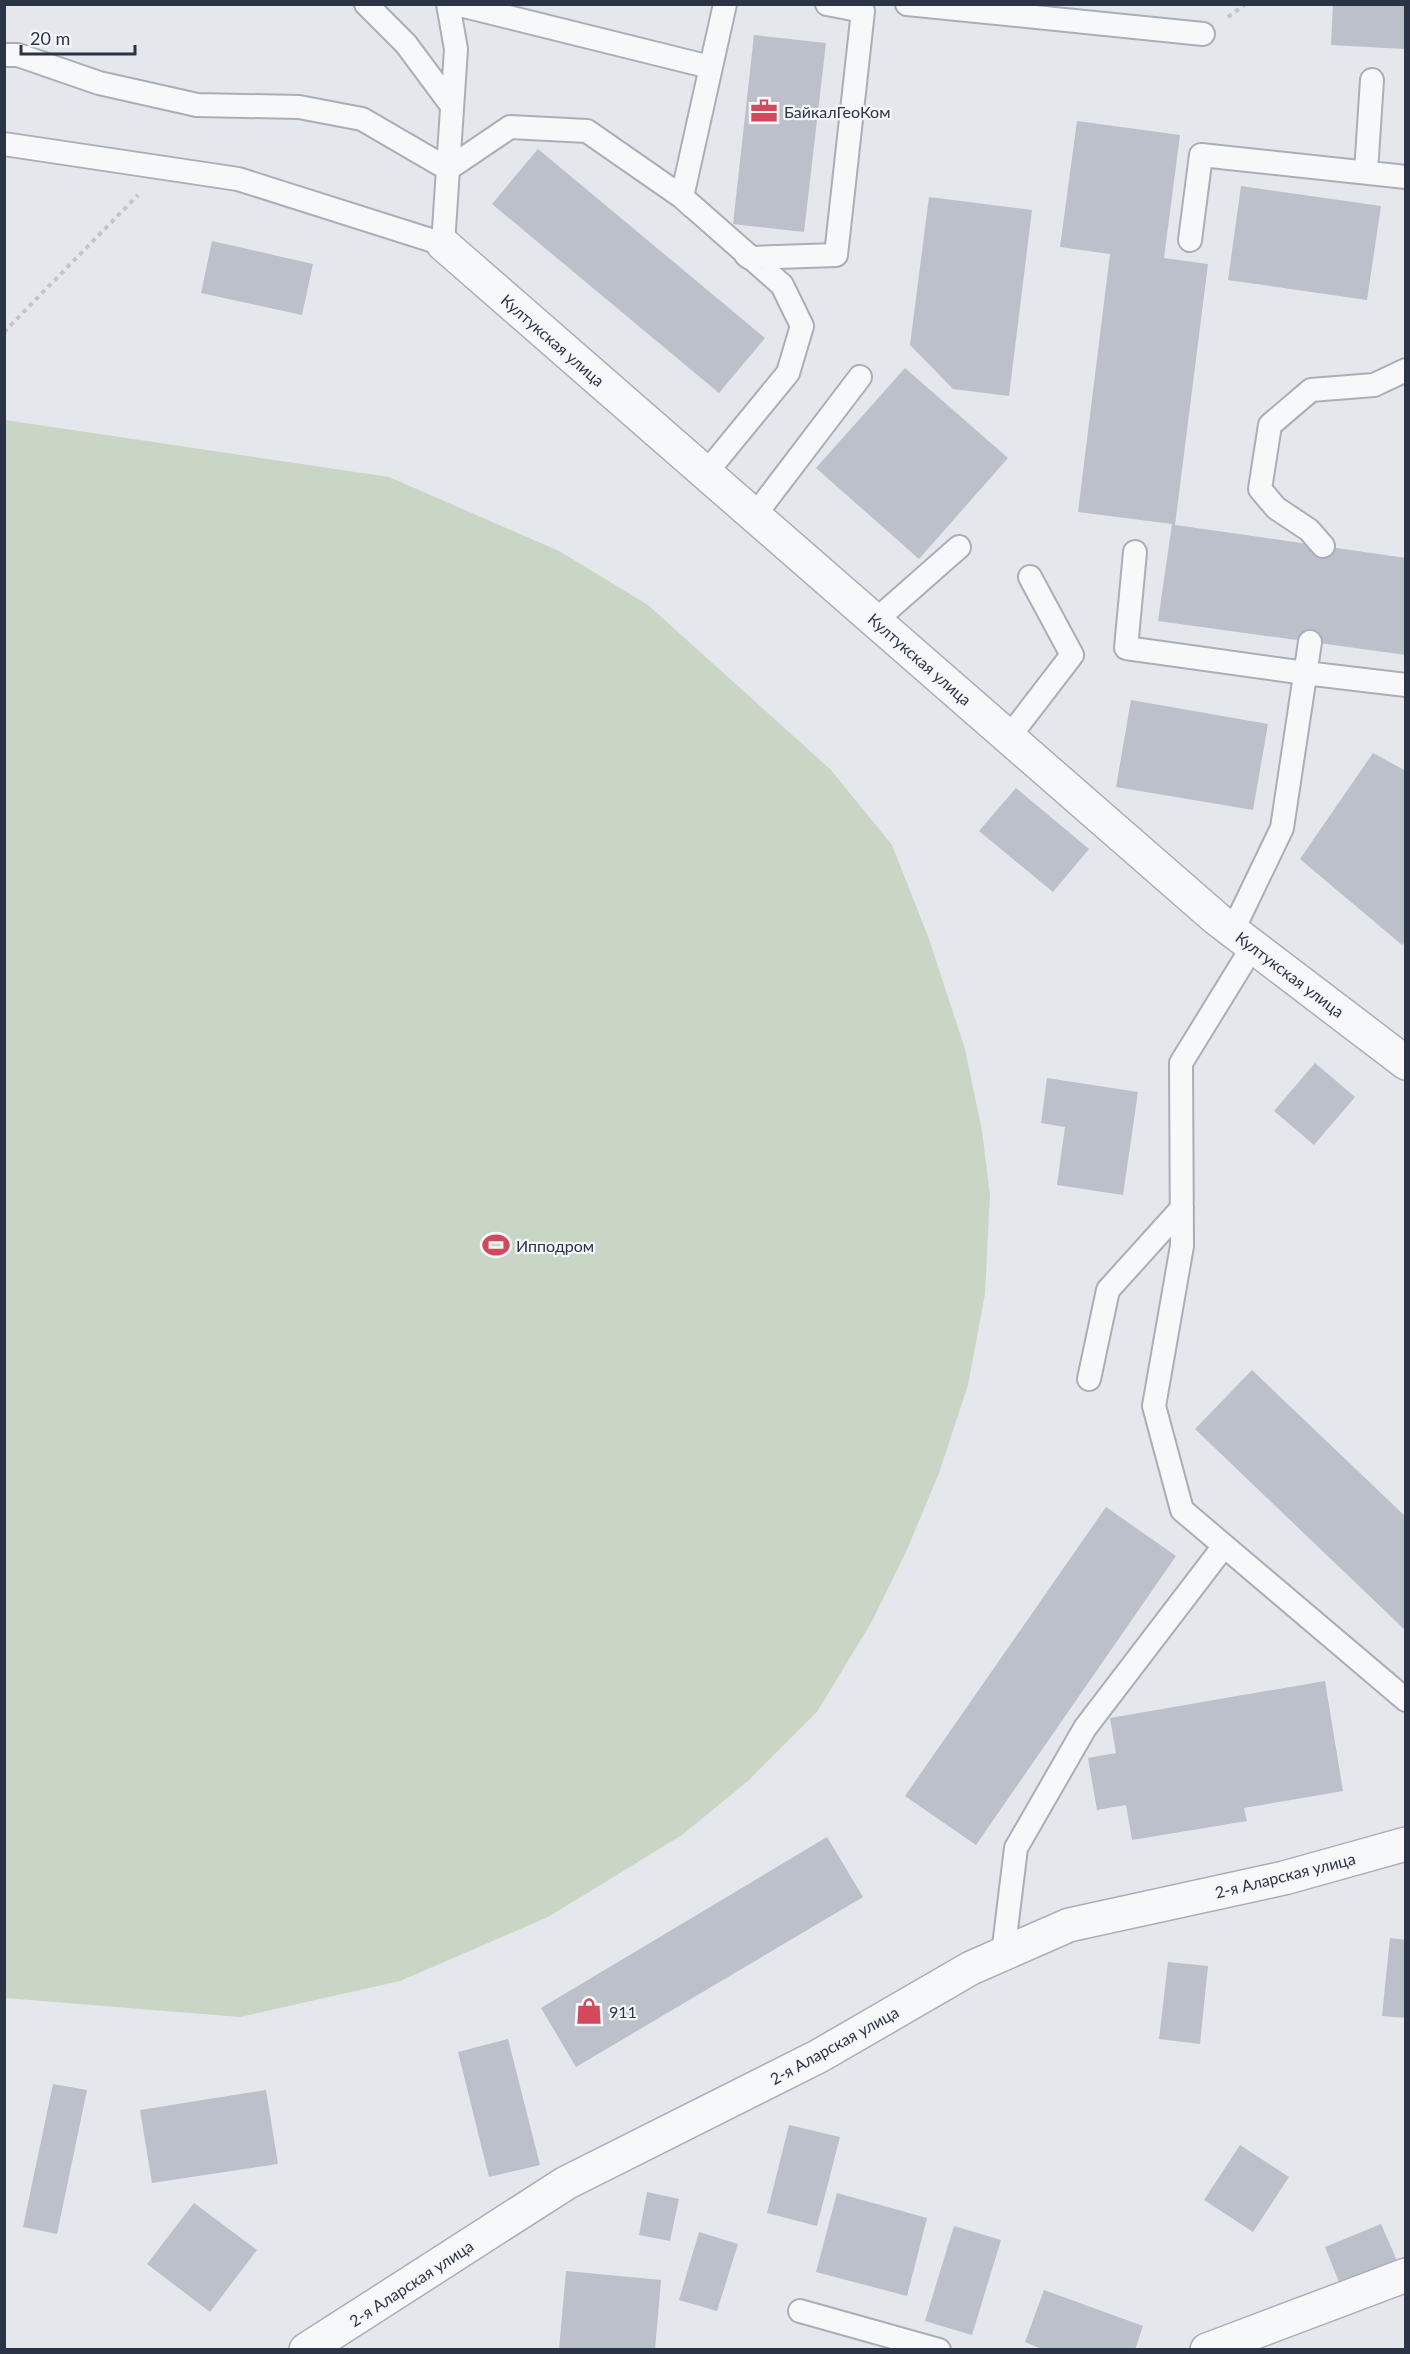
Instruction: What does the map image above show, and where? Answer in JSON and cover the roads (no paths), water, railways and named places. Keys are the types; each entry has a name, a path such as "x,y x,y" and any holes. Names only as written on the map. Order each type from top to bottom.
{"street":[{"name":"Култукская улица","path":"443,244 1243,938 1406,1063"},
{"name":"2-я Аларская улица","path":"306,2349 566,2183 819,2056 971,1968 1069,1925 1284,1878 1406,1844"},
{"path":"1207,2349 1406,2275"}],"lane":[{"path":"366,4 406,44 452,106"},
{"path":"4,144 238,179 443,244 456,49 448,4"},
{"path":"456,4 710,68"},
{"path":"682,197 725,4"},
{"path":"750,258 836,255 863,11 827,4"},
{"path":"908,4 1203,34"},
{"path":"4,55 18,55 99,83 197,105 299,107 362,119 448,169"},
{"path":"1366,172 1372,80"},
{"path":"448,169 510,127 587,131 682,197 782,285 801,326 788,373 706,473"},
{"path":"1190,240 1201,155 1406,177"},
{"path":"1323,546 1309,530 1276,508 1260,489 1270,425 1311,390 1374,385 1406,370"},
{"path":"755,516 860,377"},
{"path":"875,621 959,547"},
{"path":"1135,552 1126,648 1406,685"},
{"path":"1009,737 1072,655 1030,577"},
{"path":"1310,642 1282,828 1243,938 1181,1063 1182,1246 1154,1406 1182,1510 1406,1700"},
{"path":"1089,1379 1108,1290 1182,1208"},
{"path":"1003,1954 1016,1848 1085,1728 1224,1546"},
{"path":"800,2311 939,2349"}],"place":[{"name":"БайкалГеоКом","path":"764,111"},
{"name":"Ипподром","path":"496,1245"},
{"name":"911","path":"589,2011"}]}
